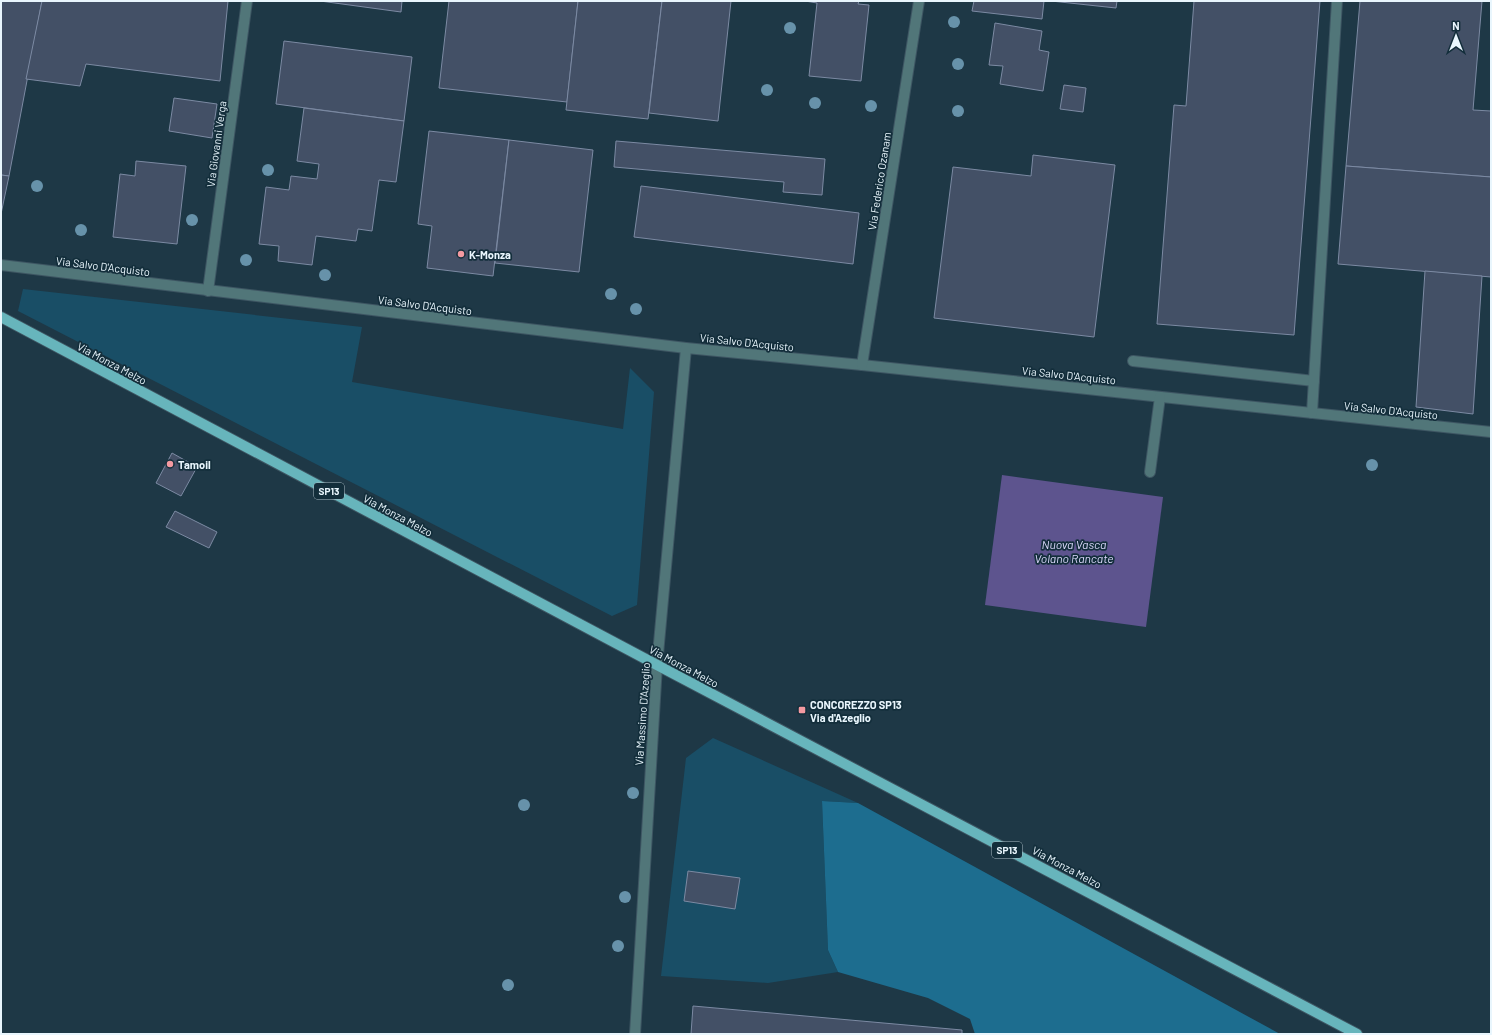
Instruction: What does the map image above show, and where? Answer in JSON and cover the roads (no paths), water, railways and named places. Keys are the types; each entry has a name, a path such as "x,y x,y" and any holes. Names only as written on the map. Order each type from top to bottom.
{"main road":[{"name":"Via Monza Melzo","path":"1,317 657,665 1358,1034"}],"street":[{"name":"Via Giovanni Verga","path":"208,290 247,1"},
{"name":"Via Federico Ozanam","path":"862,365 919,1"},
{"path":"1312,413 1337,1"},
{"name":"Via Salvo D'Acquisto","path":"1,265 686,348 862,365 1491,432"},
{"name":"Via Massimo D'Azeglio","path":"635,1034 657,665 686,348"},
{"path":"1133,361 1314,380"},
{"path":"1150,472 1160,397"}],"water":[{"name":"Nuova Vasca Volano Rancate","path":"1002,475 1163,497 1146,627 985,605"}],"place":[{"name":"K-Monza","path":"461,254"},
{"name":"Tamoil","path":"170,464"},
{"name":"CONCOREZZO SP13 Via d'Azeglio","path":"802,710"}]}
